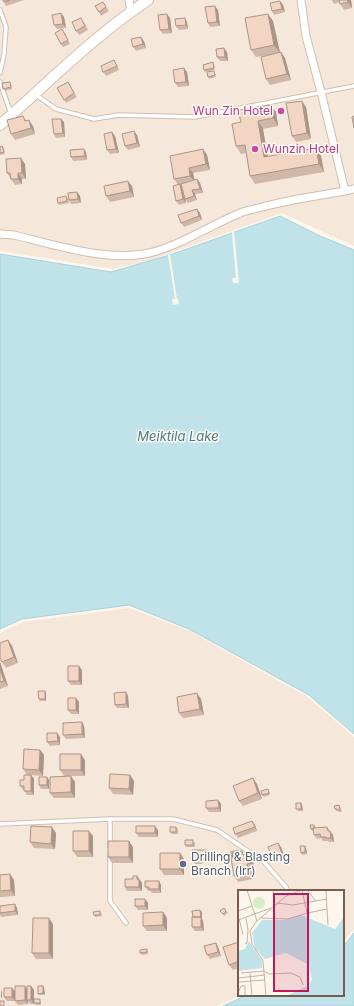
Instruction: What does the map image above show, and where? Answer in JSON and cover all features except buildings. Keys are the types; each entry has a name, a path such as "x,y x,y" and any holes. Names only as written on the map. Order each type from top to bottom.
{"street":[{"path":"129,0 132,12"},
{"path":"0,125 34,94 148,0"},
{"path":"301,0 306,36 345,191"},
{"path":"0,234 98,253 128,255 149,253 199,233 238,214 282,201 354,190"}],"lane":[{"path":"0,10 6,27 4,54 0,73"},
{"path":"0,82 11,115"},
{"path":"34,94 56,109 94,119 119,115 195,117 354,86"},
{"path":"0,824 110,819 173,819 217,830 264,862 288,890"},
{"path":"110,819 110,901 126,923"}],"shaded area":[{"path":"0,0 354,0 354,246 282,213 148,261 113,269 0,251"},
{"path":"129,608 190,631 309,698 354,737 354,929 344,941 344,890 238,890 239,996 217,1006 0,1006 0,633 23,622"}],"water":[{"name":"Meiktila Lake","path":"280,216 320,236 354,250 354,734 309,695 189,629 129,605 22,619 0,629 0,254 111,272 170,255"},
{"path":"354,933 354,1006 223,1006 245,996 344,996 344,946"}],"pier":[{"path":"234,231 239,283 233,283 232,278 236,278 232,232"},
{"path":"168,255 170,255 179,304 173,305 172,299 175,299"}],"place":[{"name":"Wun Zin Hotel","path":"281,111"},
{"name":"Wunzin Hotel","path":"255,149"},
{"name":"Drilling & Blasting Branch (Irr)","path":"183,864"}]}
